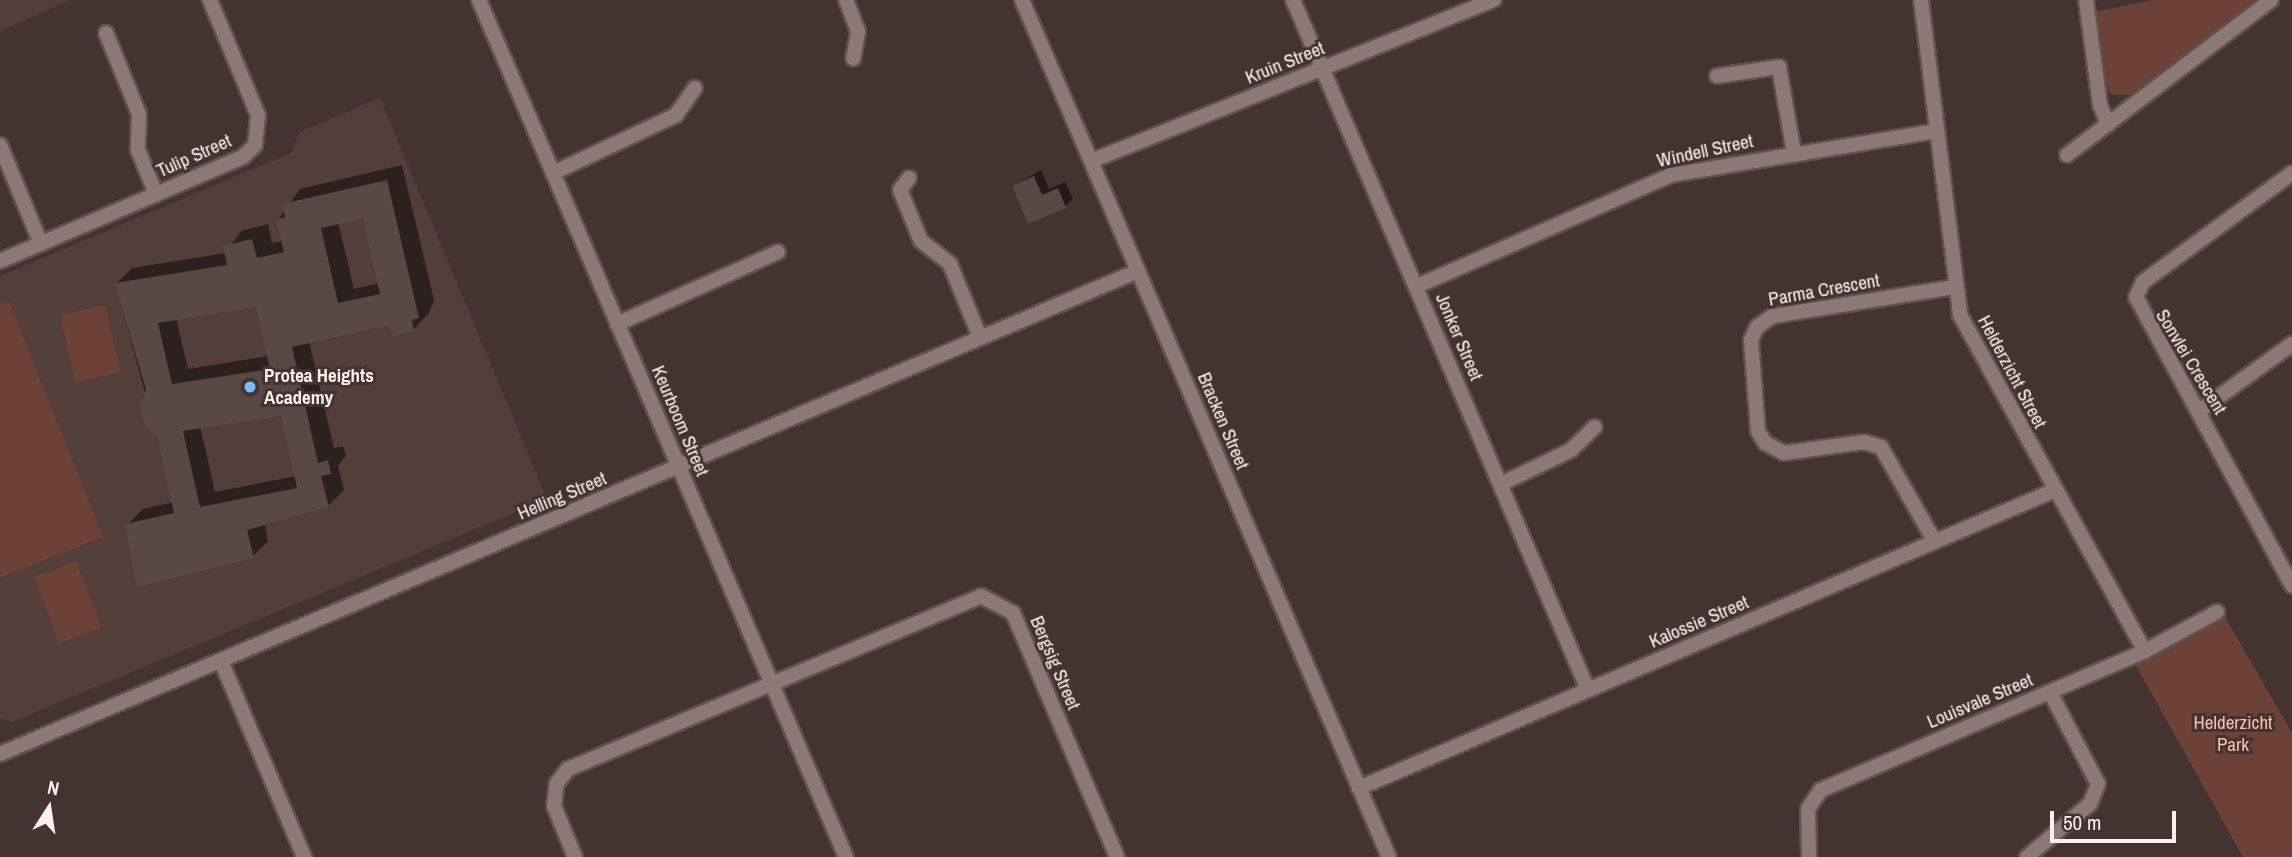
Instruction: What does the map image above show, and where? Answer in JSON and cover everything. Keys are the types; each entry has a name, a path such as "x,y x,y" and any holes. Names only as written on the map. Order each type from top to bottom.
{"street":[{"name":"Tulip Street","path":"0,261 243,157 259,137 258,114 210,0"},
{"name":"Keurboom Street","path":"479,0 845,857"},
{"path":"846,0 858,32 853,59"},
{"name":"Bracken Street","path":"1022,0 1389,857"},
{"name":"Jonker Street","path":"1293,0 1588,690"},
{"name":"Kruin Street","path":"1091,161 1494,0"},
{"name":"Helderzicht Street","path":"1921,0 1955,287 1967,331 2053,491 2145,651"},
{"path":"2085,0 2099,105 2108,124"},
{"path":"2067,155 2271,0"},
{"path":"106,33 139,114 138,150 156,194"},
{"path":"1717,76 1779,67 1794,153"},
{"path":"553,173 676,115 695,88"},
{"name":"Windell Street","path":"1417,286 1656,180 1794,153 1936,131"},
{"path":"0,145 41,244"},
{"name":"Sonvlei Crescent","path":"2291,175 2139,288 2140,314 2199,411 2292,584"},
{"path":"909,178 900,190 921,241 950,264 980,337"},
{"path":"617,324 778,252"},
{"name":"Helling Street","path":"0,754 1138,271"},
{"name":"Parma Crescent","path":"1935,542 1881,447 1864,442 1784,453 1765,443 1758,431 1751,340 1756,327 1773,316 1955,287"},
{"path":"2199,411 2292,344"},
{"path":"1501,484 1571,450 1595,427"},
{"name":"Kalossie Street","path":"1359,788 2053,491"},
{"name":"Bergsig Street","path":"575,857 554,806 557,783 568,769 966,599 997,599 1013,613 1117,857"},
{"name":"Louisvale Street","path":"1809,857 1807,817 1821,790 2145,651 2217,612"},
{"path":"220,662 304,857"},
{"path":"2027,857 2090,804 2098,784 2050,692"}],"shaded area":[{"path":"0,0 71,0 0,31"},
{"name":"Protea Heights Academy","path":"380,98 547,499 12,722 0,718 0,276 291,153 300,132"}],"green space":[{"path":"2153,0 2259,0 2130,95 2112,95 2104,85 2094,12"},
{"path":"9,301 103,537 0,578 0,304"},
{"path":"105,305 121,372 76,383 60,315"},
{"path":"76,561 101,627 59,643 34,577"},
{"name":"Helderzicht Park","path":"2225,617 2292,733 2292,857 2243,857 2135,664"}],"building":[{"path":"1034,176 1042,195 1058,188 1066,208 1028,224 1012,186"},
{"name":"Protea Heights Academy","path":"387,180 419,318 412,320 414,331 393,336 390,325 292,347 318,463 328,460 331,474 321,476 329,507 247,530 254,558 137,587 125,524 174,513 157,437 145,425 140,405 146,390 115,283 227,265 223,246 252,239 257,258 284,252 276,220 285,217 282,204","holes":["363,219 380,294 338,303 321,228","256,307 270,369 172,384 158,323","281,416 297,488 200,507 183,431"]}],"place":[{"name":"Protea Heights Academy","path":"250,387"}]}
